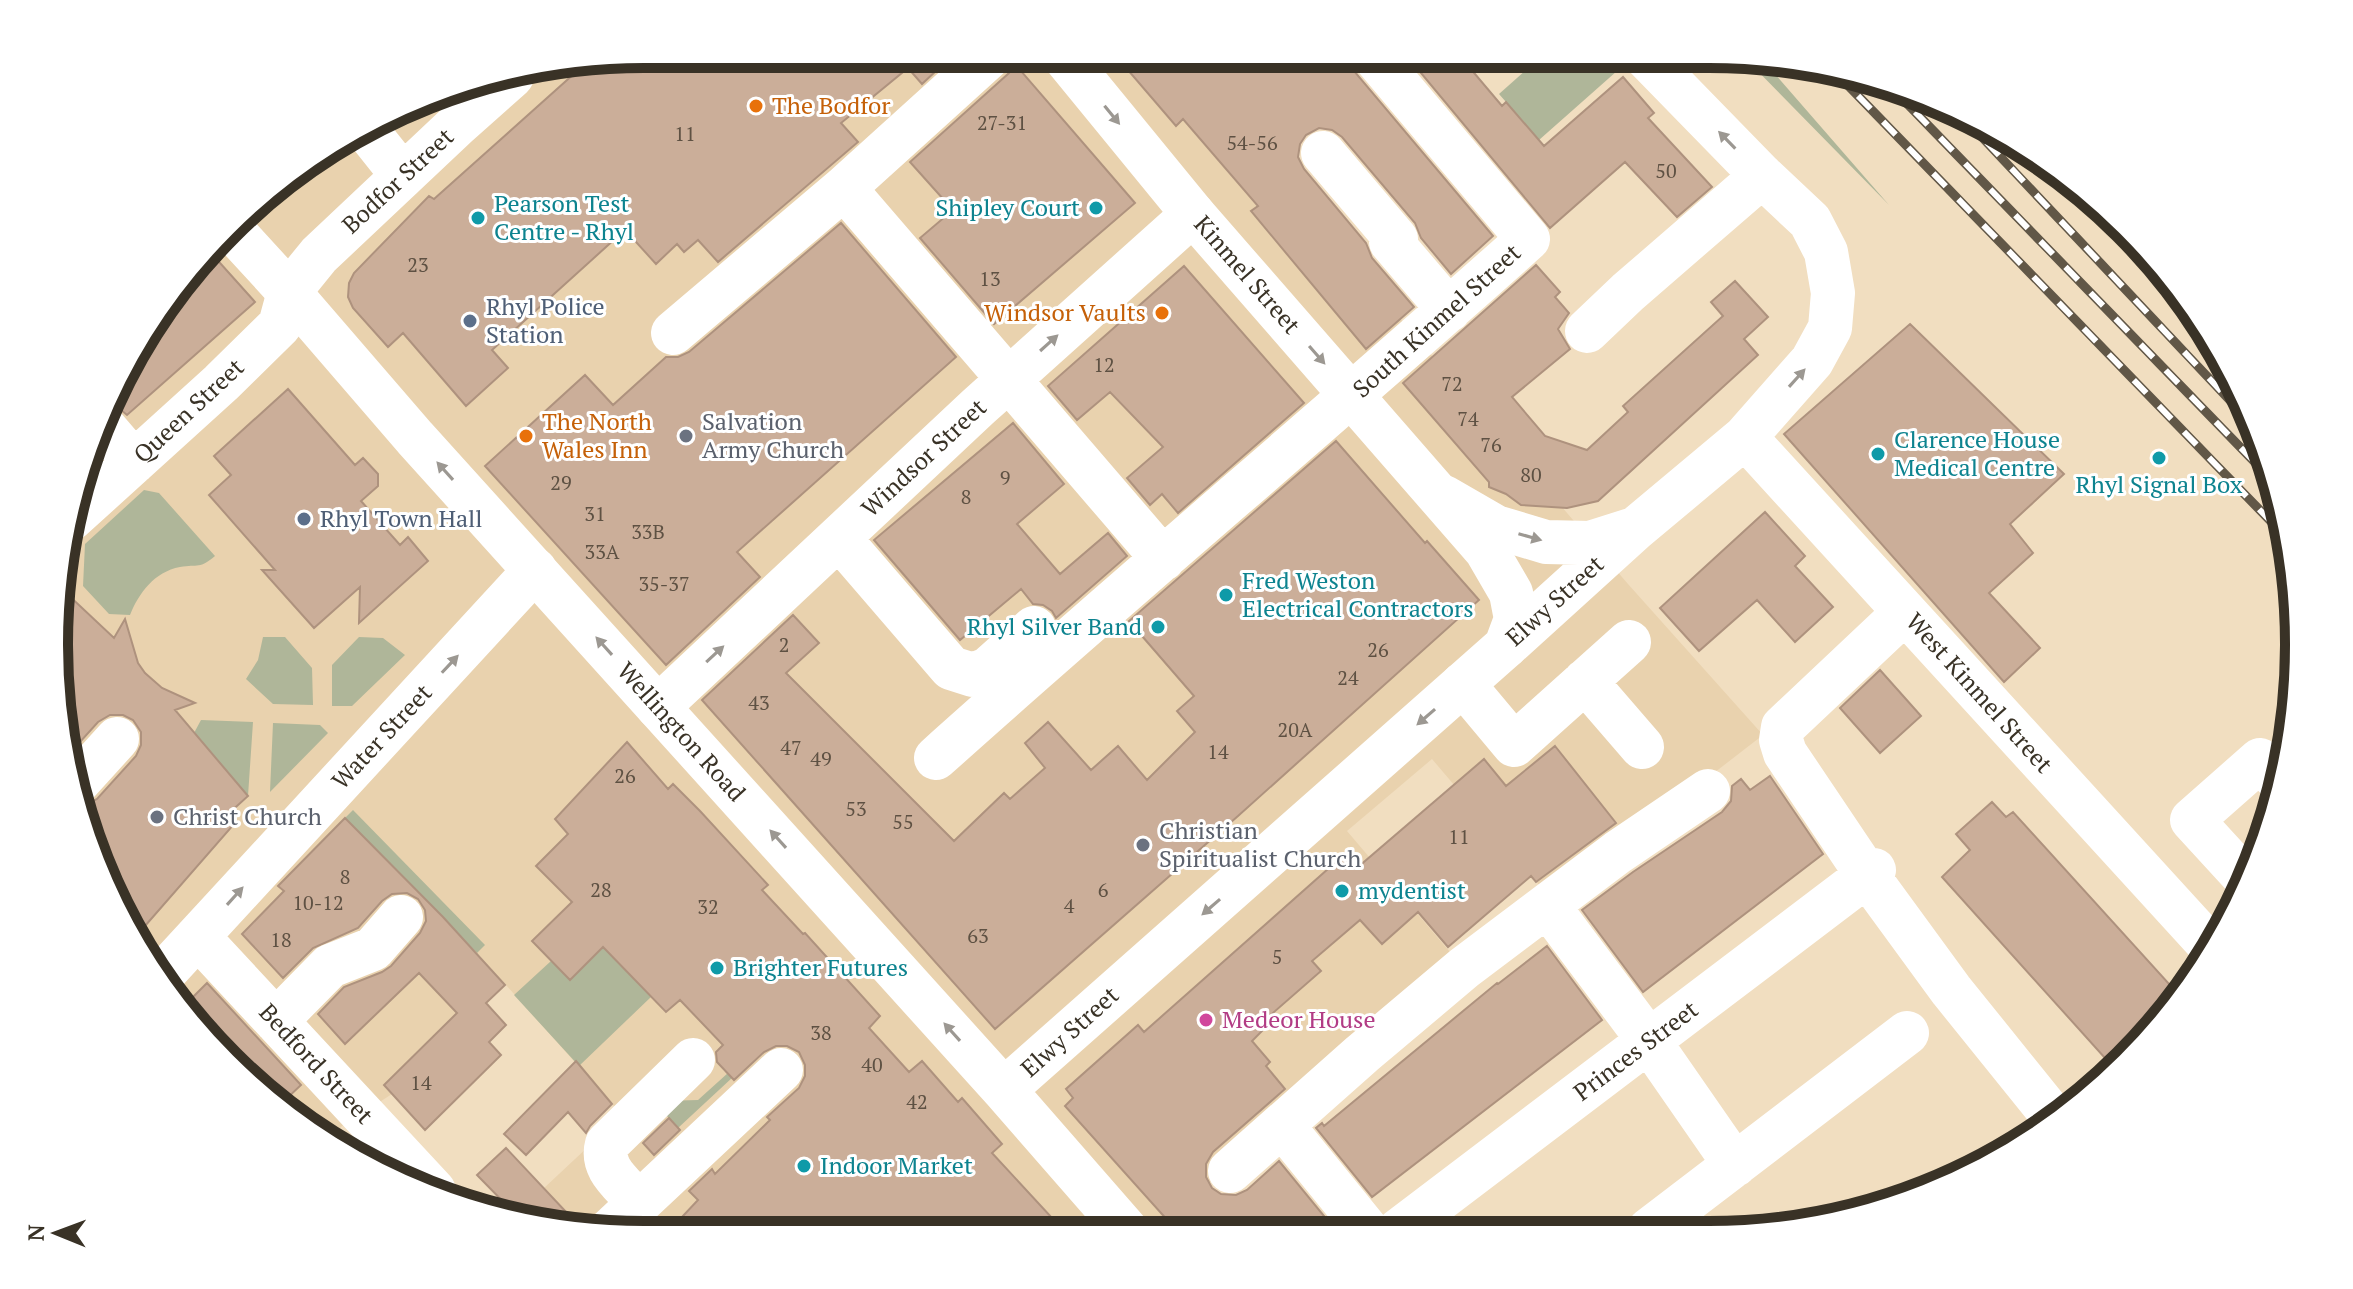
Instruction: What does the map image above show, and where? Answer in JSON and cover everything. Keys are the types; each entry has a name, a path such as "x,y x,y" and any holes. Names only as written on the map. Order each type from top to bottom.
{"street":[{"path":"673,333 844,188 977,68"},
{"name":"Kinmel Street","path":"1073,68 1193,214 1486,550 1511,593 1516,619 1506,646"},
{"name":"South Kinmel Street","path":"936,758 1528,239 1384,68"},
{"name":"Elwy Street","path":"1004,1090 1634,530 1745,437 1812,361 1830,328 1833,293 1826,252 1810,221 1657,68"},
{"name":"Bodfor Street","path":"289,292 319,255 500,87"},
{"path":"372,137 403,176"},
{"path":"1323,153 1396,239 1391,242 1449,310"},
{"path":"1587,331 1618,282 1762,176"},
{"path":"844,188 1163,559"},
{"name":"Windsor Street","path":"658,707 1010,379 1193,214"},
{"name":"Wellington Road","path":"238,236 415,438 1004,1090 1118,1221"},
{"name":"Queen Street","path":"85,506 280,325 289,292"},
{"path":"109,433 134,462"},
{"name":"West Kinmel Street","path":"1745,437 2204,939"},
{"name":"Kinmel Street","path":"1435,492 1496,527 1546,542 1590,543 1634,530"},
{"path":"839,538 951,668 973,675 988,669 1034,628"},
{"name":"Water Street","path":"168,969 535,570"},
{"path":"1905,612 1783,727 1781,740 1785,753 1951,990 2048,1110"},
{"path":"1463,684 1514,745 1629,642"},
{"path":"1585,681 1642,747"},
{"path":"84,776 117,739"},
{"path":"2238,871 2192,820 2260,760 2270,772"},
{"path":"1230,1171 1464,968 1618,852 1708,791"},
{"name":"Princes Street","path":"1447,1217 1649,1041 1870,873"},
{"path":"1548,906 1649,1041 1735,1165"},
{"path":"276,1021 330,966 373,949 401,917"},
{"name":"Bedford Street","path":"198,937 419,1175"},
{"path":"1661,1221 1907,1033"},
{"path":"638,1202 606,1166 604,1155 607,1144 693,1060"},
{"path":"620,1220 781,1070"},
{"path":"1282,1125 1360,1221"}],"shaded area":[{"path":"1185,68 1628,584 1763,735 1551,899 1432,759 1347,831 1461,965 1166,1221 644,1221 569,1216 523,1208 622,1115 506,985 392,1094 336,1132 294,1102 264,1078 211,1025 165,965 127,899 99,830 79,757 69,682 69,607 73,569 88,495 127,390 165,324 211,264 264,211 324,165 356,145 424,112 495,88 532,79 607,69"}],"green space":[{"path":"1528,68 1614,68 1617,71 1539,140 1499,94"},
{"path":"1757,70 1773,72 1889,205"},
{"path":"144,490 159,493 215,556 202,564 180,567 162,574 143,591 130,615 109,614 83,586 85,544"},
{"path":"263,637 285,637 312,668 313,705 273,704 246,679 258,660"},
{"path":"359,637 383,638 405,655 352,706 332,706 332,665"},
{"path":"201,720 253,722 248,796 194,733"},
{"path":"273,723 320,725 328,733 270,792"},
{"path":"353,810 485,945 477,953 345,818"},
{"path":"612,939 638,983 651,997 579,1066 514,995 551,961 570,980"},
{"path":"814,1002 678,1128 656,1104 698,1100 788,1019"}],"building":[{"path":"644,68 908,68 841,123 858,142 718,262 698,240 684,252 677,244 656,264 627,232 618,240 616,238 492,350 508,368 466,406 403,333 388,347 353,308 348,297 349,283 354,273 429,196 434,199 576,72"},
{"path":"908,68 939,68 922,84"},
{"path":"1012,68 1018,68 1135,203 994,324 920,238 953,210 910,162"},
{"path":"1126,68 1353,68 1493,236 1451,274 1421,238 1415,223 1342,137 1332,130 1319,128 1306,135 1300,144 1298,157 1304,169 1414,307 1366,349 1251,211 1258,206 1183,119 1176,126"},
{"path":"1417,68 1470,68 1502,106 1506,102 1544,146 1623,77 1654,113 1648,118 1712,187 1677,217 1625,162 1550,228"},
{"path":"841,223 956,357 737,552 760,577 666,665 485,466 585,375 613,405 666,357 678,357 689,352"},
{"path":"216,259 255,302 127,415 119,408 145,356 165,324"},
{"path":"1536,265 1560,292 1555,297 1569,313 1558,329 1570,349 1512,397 1545,436 1587,450 1628,412 1623,406 1723,316 1711,302 1735,281 1768,317 1744,339 1758,355 1598,501 1567,508 1521,505 1489,487 1489,482 1403,383"},
{"path":"1184,266 1304,403 1178,513 1162,494 1150,505 1127,478 1163,447 1110,392 1077,420 1048,386"},
{"name":"Clarence House Medical Centre","path":"1910,324 2064,474 2010,524 2033,553 1989,593 2040,648 2004,682 1784,434"},
{"name":"Rhyl Town Hall","path":"288,389 355,465 363,458 378,474 378,486 361,501 400,545 408,537 428,561 359,623 360,587 314,628 262,570 275,570 209,495 231,475 214,456"},
{"path":"1013,423 1064,484 1017,524 1060,574 1108,533 1127,556 1056,618 1043,605 1033,604 1021,589 960,640 874,540"},
{"path":"1336,441 1479,600 995,1029 702,700 793,615 819,643 786,673 954,841 1004,793 1010,799 1045,768 1025,743 1048,722 1091,770 1118,746 1147,780 1195,732 1177,711 1194,696 1129,621"},
{"path":"1765,512 1805,556 1795,566 1833,607 1795,642 1757,600 1699,651 1660,608"},
{"path":"70,597 114,638 125,619 138,663 162,688 195,703 175,710 248,796 226,816 235,823 143,929 112,865 91,802 136,756 141,745 141,732 133,720 123,715 110,715 98,722 77,745 69,682"},
{"path":"1880,670 1921,716 1880,753 1840,708"},
{"path":"627,742 668,789 673,784 700,811 768,885 762,890 880,1016 869,1028 909,1072 922,1061 958,1102 962,1098 1002,1144 992,1153 1055,1221 678,1221 698,1200 689,1191 712,1169 715,1174 770,1120 767,1117 799,1088 805,1076 805,1065 799,1052 787,1046 776,1046 764,1052 734,1080 717,1062 716,1052 723,1045 680,1000 666,1012 603,947 570,980 532,941 572,902 536,866 568,834 555,819"},
{"path":"1555,746 1616,823 1536,882 1531,876 1448,947 1418,912 1382,944 1360,920 1312,961 1321,971 1258,1026 1262,1031 1252,1041 1270,1062 1266,1066 1285,1089 1213,1152 1206,1164 1206,1177 1212,1188 1221,1194 1236,1195 1247,1190 1279,1161 1328,1221 1168,1221 1065,1106 1073,1098 1066,1089 1138,1025 1144,1032 1346,853 1358,867 1484,759 1506,786"},
{"path":"1770,776 1823,854 1643,992 1582,910 1722,812 1731,801 1732,786 1741,779 1750,790"},
{"path":"1992,802 2006,817 2013,812 2172,987 2142,1025 2107,1060 1942,877 1970,850 1956,834"},
{"path":"345,818 505,985 486,1003 506,1025 489,1042 501,1055 425,1130 384,1085 457,1013 419,973 345,1044 318,1014 344,987 391,966 420,933 426,921 425,910 418,899 407,893 392,894 358,928 313,948 283,978 242,934 284,891 278,886"},
{"path":"1547,946 1602,1020 1372,1197 1316,1128 1322,1123 1324,1126 1497,983"},
{"path":"207,983 301,1085 288,1097 237,1052 191,999"},
{"path":"576,1061 612,1104 586,1133 568,1112 526,1155 504,1134"},
{"path":"669,1118 680,1130 654,1155 643,1143"},
{"path":"506,1148 570,1216 505,1203 477,1175"}],"railway":[{"path":"1848,86 2272,522"},
{"path":"1907,104 2255,462"},
{"path":"1982,137 2231,402"}],"place":[{"name":"The Bodfor","path":"756,106"},
{"name":"Shipley Court","path":"1096,208"},
{"name":"Pearson Test Centre - Rhyl","path":"478,218"},
{"name":"Windsor Vaults","path":"1162,313"},
{"name":"Rhyl Police Station","path":"470,321"},
{"name":"The North Wales Inn","path":"526,436"},
{"name":"Salvation Army Church","path":"686,436"},
{"name":"Clarence House Medical Centre","path":"1878,454"},
{"name":"Rhyl Signal Box","path":"2159,458"},
{"name":"Rhyl Town Hall","path":"304,519"},
{"name":"Fred Weston Electrical Contractors","path":"1226,595"},
{"name":"Rhyl Silver Band","path":"1158,627"},
{"name":"Christ Church","path":"157,817"},
{"name":"Christian Spiritualist Church","path":"1143,845"},
{"name":"mydentist","path":"1342,891"},
{"name":"Brighter Futures","path":"717,968"},
{"name":"Medeor House","path":"1206,1020"},
{"name":"Indoor Market","path":"804,1166"}]}
